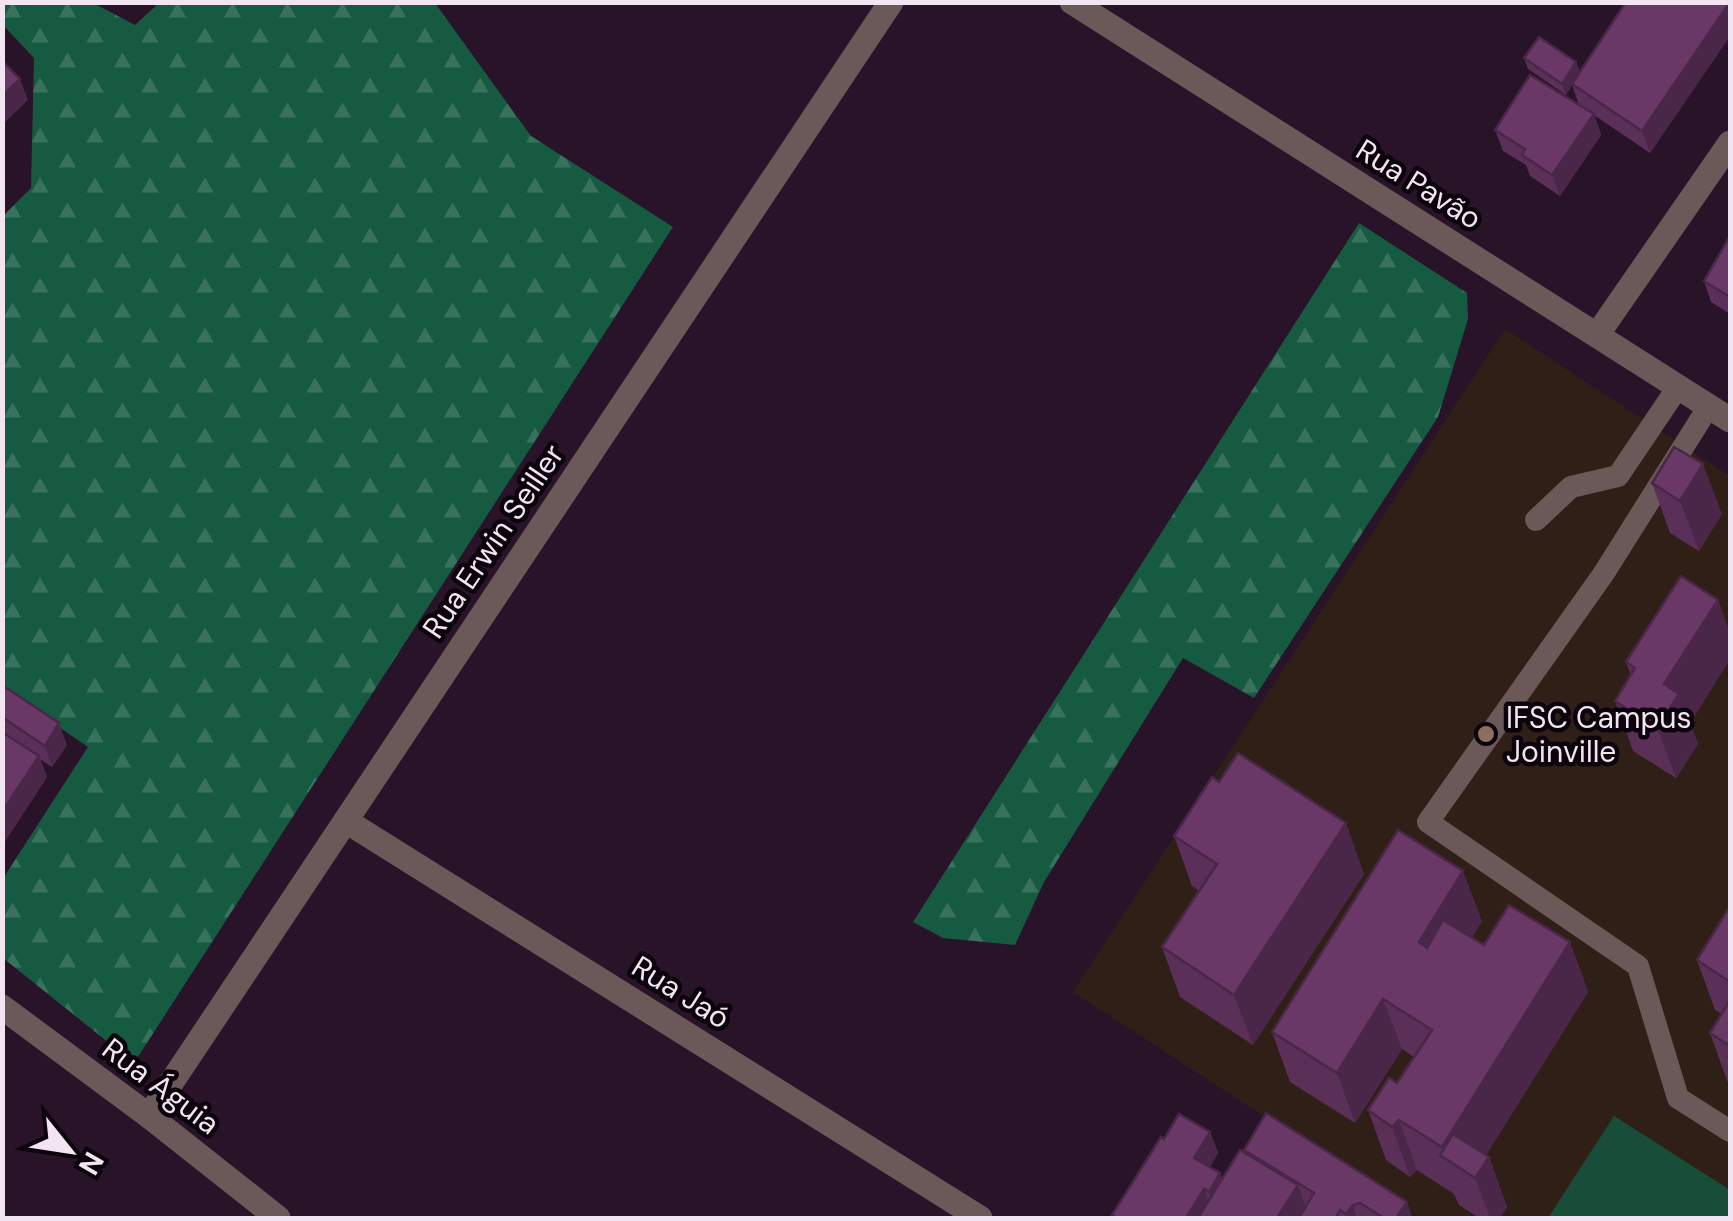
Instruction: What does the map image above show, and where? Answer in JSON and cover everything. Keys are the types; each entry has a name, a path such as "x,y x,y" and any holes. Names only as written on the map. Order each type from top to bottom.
{"street":[{"name":"Rua Erwin Seiller","path":"149,1116 892,2"},
{"name":"Rua Pavão","path":"1072,2 1720,413"},
{"path":"1597,336 1730,143"},
{"name":"Rua Jaó","path":"346,821 980,1218"},
{"name":"Rua Águia","path":"2,1007 278,1218"}],"lane":[{"path":"1536,520 1571,487 1618,476 1678,387"},
{"path":"1720,413 1428,822 1638,966 1678,1098 1730,1132"}],"shaded area":[{"name":"IFSC Campus Joinville","path":"1505,329 1730,476 1730,1218 1420,1218 1073,992"}],"green space":[{"path":"3,3 93,3 135,25 159,3 435,3 531,136 673,227 134,1063 3,958 2,880 88,747 3,689 3,216 31,188 34,58 3,25"},
{"path":"1359,223 1467,293 1468,319 1438,417 1254,698 1183,658 1044,882 1015,945 943,938 913,922"},
{"path":"1614,1116 1730,1190 1730,1218 1548,1218"}],"building":[{"path":"1626,2 1730,2 1642,131 1572,84"},
{"path":"1539,37 1576,62 1562,84 1524,58"},
{"path":"2,61 20,79 2,96"},
{"path":"1530,75 1594,114 1552,175 1522,155 1525,149 1495,130"},
{"path":"1730,236 1730,297 1704,281"},
{"path":"1674,447 1703,464 1680,501 1652,483"},
{"path":"1681,576 1718,600 1664,684 1679,694 1657,728 1615,701 1635,668 1626,662"},
{"path":"2,685 59,723 45,746 2,717"},
{"path":"2,732 39,756 2,812"},
{"path":"1238,753 1346,823 1234,995 1162,947 1217,864 1174,836 1212,777 1219,782"},
{"path":"1398,830 1463,871 1419,942 1427,948 1443,920 1484,945 1509,905 1570,942 1442,1147 1399,1120 1392,1127 1368,1110 1389,1078 1397,1083 1432,1030 1383,999 1337,1073 1272,1032"},
{"path":"1730,906 1730,982 1697,960"},
{"path":"1730,1000 1730,1046 1710,1033"},
{"path":"1266,1113 1407,1202 1396,1218 1384,1218 1360,1203 1346,1214 1340,1210 1336,1218 1299,1218 1314,1193 1244,1150"},
{"path":"1179,1114 1210,1132 1194,1158 1220,1173 1209,1192 1204,1189 1186,1218 1112,1215 1161,1137 1164,1139"},
{"path":"1453,1134 1489,1157 1475,1178 1440,1155"},
{"path":"1240,1150 1298,1185 1277,1218 1198,1218"}],"place":[{"name":"IFSC Campus Joinville","path":"1486,734"}]}
